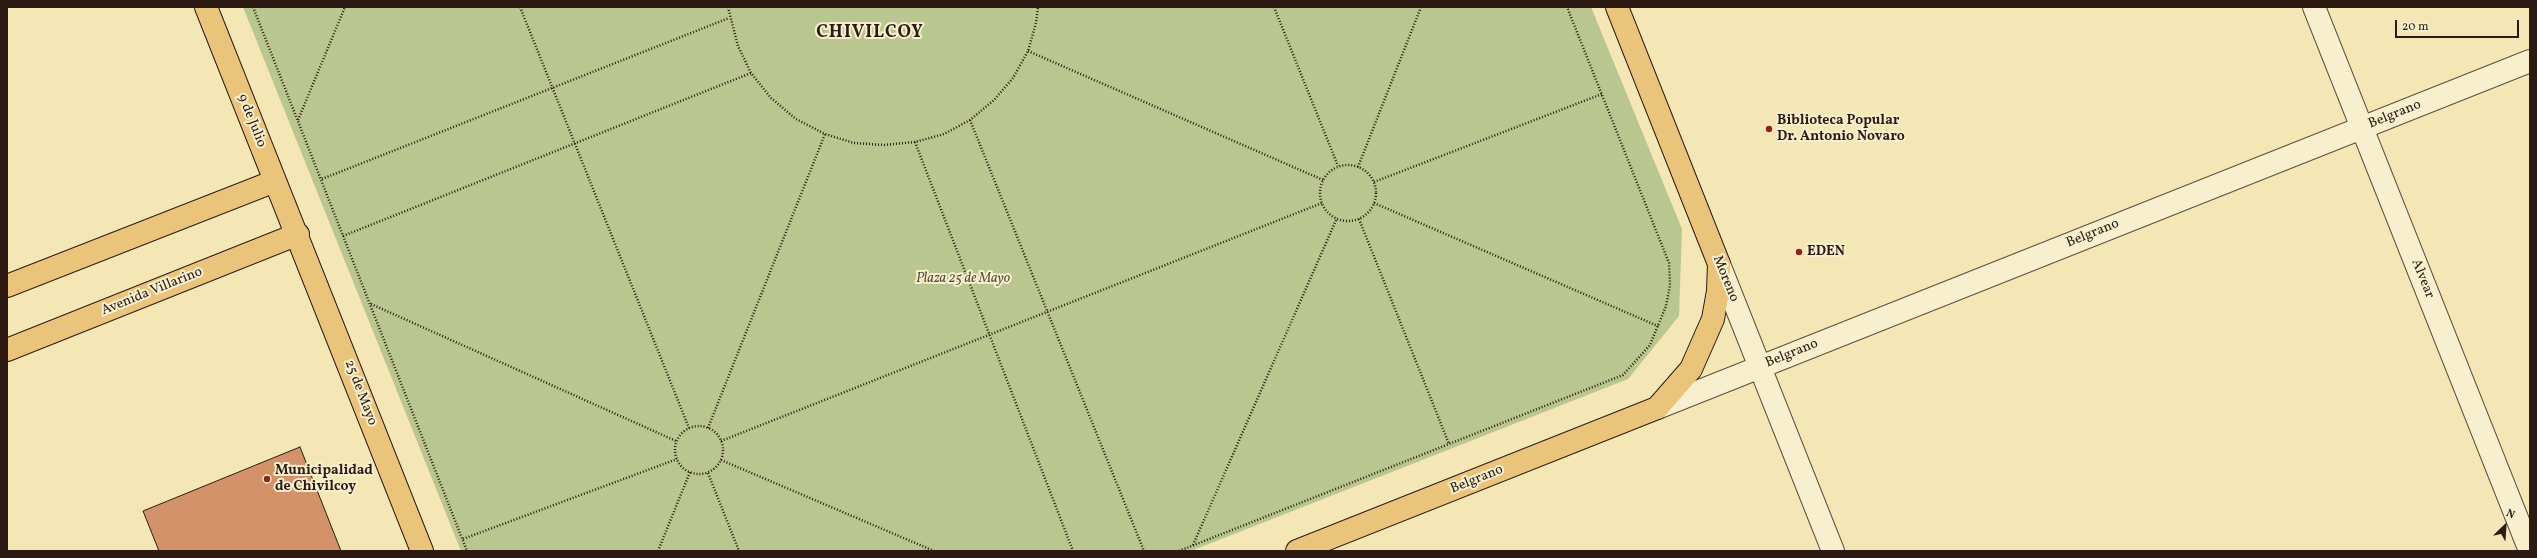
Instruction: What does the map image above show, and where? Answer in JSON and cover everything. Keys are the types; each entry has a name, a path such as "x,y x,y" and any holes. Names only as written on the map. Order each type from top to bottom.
{"main road":[{"name":"9 de Julio","path":"206,7 275,181 298,234"},
{"name":"Moreno","path":"1617,7 1719,264"},
{"path":"7,286 275,181"},
{"name":"Avenida Villarino","path":"7,350 298,234"},
{"name":"25 de Mayo","path":"298,234 422,551"},
{"name":"Belgrano","path":"1297,551 1657,408 1691,369 1704,345 1713,319 1718,291 1719,264"}],"street":[{"name":"Alvear","path":"2314,7 2530,551"},
{"name":"Belgrano","path":"1657,408 2530,61"},
{"name":"Moreno","path":"1719,264 1833,551"}],"path":[{"path":"253,7 322,179 467,551"},
{"path":"298,120 345,7"},
{"path":"520,7 689,428"},
{"path":"728,7 729,18 738,46 751,73 771,98 796,119 825,134 861,143 884,145 915,142 944,134 970,120 994,100 1013,78 1028,51 1036,23 1038,7"},
{"path":"1274,7 1338,166"},
{"path":"1358,167 1421,7"},
{"path":"1179,551 1623,375 1650,345 1660,327 1666,306 1670,285 1669,263 1567,7"},
{"path":"322,179 729,18"},
{"path":"1028,51 1323,180"},
{"path":"343,236 751,73"},
{"path":"1374,182 1602,94"},
{"path":"970,120 1144,551"},
{"path":"708,428 825,134"},
{"path":"915,142 1073,551"},
{"path":"1338,166 1358,167 1370,176 1374,182 1376,189 1374,203 1371,210 1359,218 1344,221 1337,218 1331,214 1322,202 1321,188 1323,180 1331,170 1338,166"},
{"path":"721,441 1322,202"},
{"path":"1374,203 1660,327"},
{"path":"1193,546 1337,218"},
{"path":"1359,218 1450,444"},
{"path":"370,304 676,441"},
{"path":"689,428 708,428 718,436 721,441 723,448 721,460 718,466 708,473 690,472 679,465 677,459 676,441 689,428"},
{"path":"463,539 677,459"},
{"path":"721,460 934,551"},
{"path":"658,551 690,472"},
{"path":"708,473 739,551"}],"green space":[{"name":"Plaza 25 de Mayo","path":"243,7 1591,7 1682,229 1679,316 1628,379 1191,551 461,551"}],"building":[{"name":"Municipalidad de Chivilcoy","path":"300,447 341,551 159,551 143,511"}],"place":[{"name":"Biblioteca Popular Dr. Antonio Novaro","path":"1769,129"},
{"name":"EDEN","path":"1799,252"},
{"name":"Municipalidad de Chivilcoy","path":"267,479"}],"district":[{"name":"CHIVILCOY","path":"870,34"}]}
